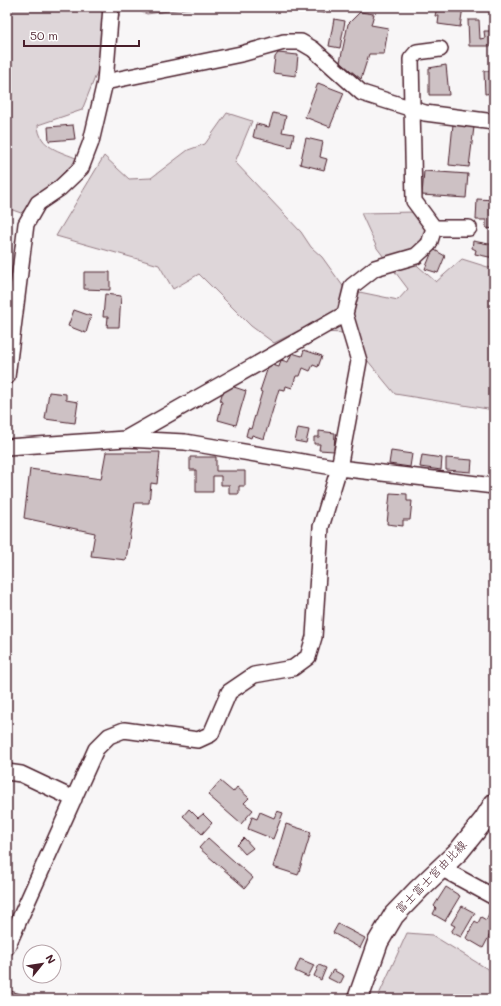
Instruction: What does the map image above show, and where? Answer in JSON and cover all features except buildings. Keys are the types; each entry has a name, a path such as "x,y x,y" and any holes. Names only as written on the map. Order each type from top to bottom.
{"main road":[{"name":"富士富士宮由比線","path":"358,999 378,942 394,914 459,851 484,820 494,804"}],"street":[{"path":"7,377 26,224 38,203 60,188 81,168 91,142 105,82 111,7"},
{"path":"105,82 242,54 284,42 301,42 313,49 362,93 425,113 494,122"},
{"path":"434,228 414,201 411,59 417,52 440,49"},
{"path":"434,228 469,228"},
{"path":"7,947 96,749 109,736 124,730 198,740 211,734 229,692 254,675 293,668 308,657 314,637 321,527 339,468 359,361 345,314 352,286 375,268 416,256 429,244 434,228"},
{"path":"125,440 345,314"},
{"path":"7,447 125,440 185,442 339,468 494,486"},
{"path":"7,772 21,774 74,799"},
{"path":"441,868 494,897"}],"shaded area":[{"path":"7,7 123,7 82,110 38,125 39,133 46,144 58,151 78,159 21,213 7,208"},
{"path":"129,7 196,7 147,14"},
{"path":"227,113 252,121 235,162 301,232 311,247 322,257 345,289 398,300 408,289 377,248 361,213 416,212 427,231 409,258 436,282 462,259 494,269 494,410 395,394 345,333 298,331 274,343 251,326 199,274 173,289 159,265 56,236 104,156 129,179 151,178 188,150 205,144"},
{"path":"407,933 432,935 494,973 494,999 377,999"}]}
